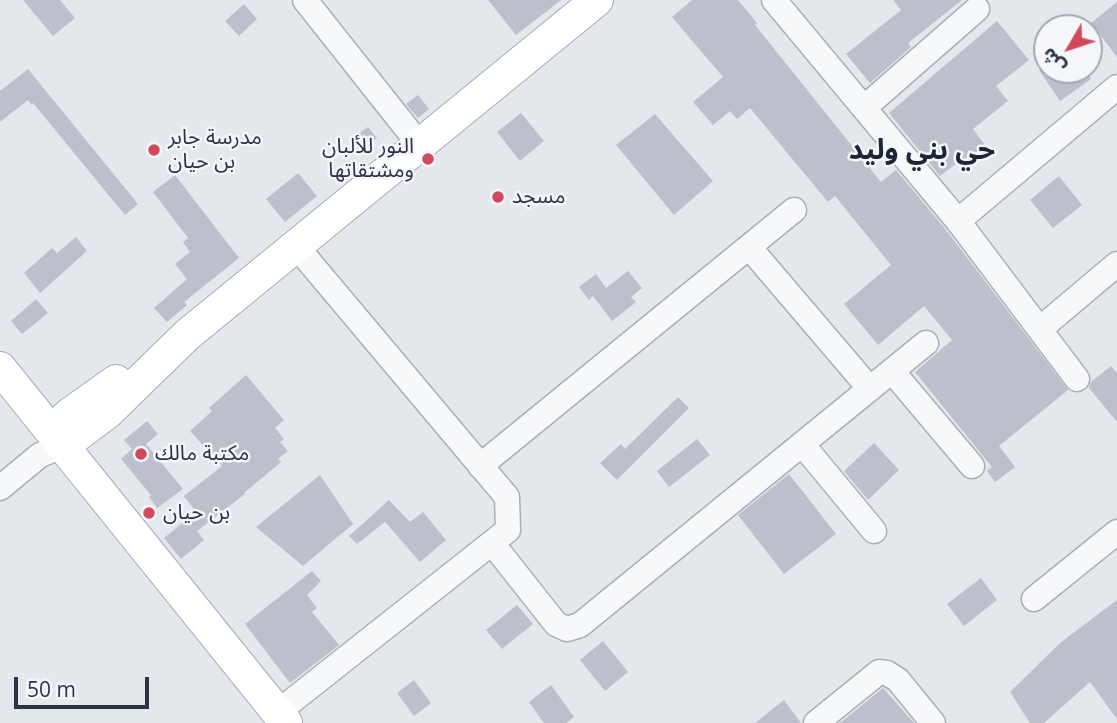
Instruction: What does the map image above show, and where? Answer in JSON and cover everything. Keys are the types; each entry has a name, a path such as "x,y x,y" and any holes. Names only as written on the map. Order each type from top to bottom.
{"main road":[{"path":"47,436 99,406 597,0"},
{"path":"0,368 47,436 90,478 282,718"},
{"path":"47,436 63,406 99,406"},
{"path":"90,478 99,406"}],"street":[{"path":"305,0 419,144"},
{"path":"774,0 958,221 1077,379"},
{"path":"865,107 977,9"},
{"path":"958,221 1117,86"},
{"path":"480,466 794,210"},
{"path":"282,718 508,530 507,497 296,246"},
{"path":"749,247 870,389"},
{"path":"1040,329 1117,264"},
{"path":"492,543 556,624 567,629 580,625 926,344"},
{"path":"892,370 972,466"},
{"path":"0,488 47,436"},
{"path":"802,444 874,531"},
{"path":"1034,599 1117,532"},
{"path":"816,723 879,672 887,673 898,680 933,723"}],"building":[{"path":"23,0 60,0 75,18 53,36"},
{"path":"488,0 561,0 516,35"},
{"path":"692,0 738,0 881,182 896,170 946,230 1068,390 999,446 1015,467 995,482 987,471 992,467 915,372 952,340 924,306 878,345 844,304 891,265 835,196 828,202 750,108 737,119 730,111 713,125 693,102 723,77 672,17"},
{"path":"893,0 962,0 908,43 911,47 870,83 846,54 901,10"},
{"path":"1117,2 1117,57 1103,39 1102,14"},
{"path":"244,4 257,19 239,36 225,21"},
{"path":"997,21 1029,60 996,86 1008,101 973,129 985,145 962,165 959,161 940,176 889,113"},
{"path":"28,69 138,204 125,215 33,103 31,105 28,100 0,122 0,91"},
{"path":"1048,84 1084,84 1060,101"},
{"path":"418,95 429,109 418,118 406,104"},
{"path":"521,113 544,141 520,161 497,132"},
{"path":"655,114 713,181 674,215 616,145"},
{"path":"368,127 377,138 360,151 351,139"},
{"path":"298,173 317,196 285,222 266,199"},
{"path":"175,175 239,258 184,302 187,305 167,322 154,308 187,279 175,264 190,252 183,242 188,238 153,192"},
{"path":"1059,176 1082,205 1053,228 1030,200"},
{"path":"76,237 87,251 40,293 24,273 52,248 57,253"},
{"path":"628,271 642,288 631,297 636,302 612,321 593,296 589,300 579,287 596,274 606,288"},
{"path":"36,299 48,313 22,334 11,321"},
{"path":"1111,366 1117,373 1117,422 1089,388 1091,382"},
{"path":"246,375 284,420 275,428 284,439 280,442 288,451 278,459 281,462 245,494 197,531 204,540 181,559 164,538 196,512 184,496 222,466 190,431 212,411 209,408"},
{"path":"678,397 689,408 617,480 600,463 621,444 625,449"},
{"name":"مكتبة مالك","path":"147,421 158,434 146,444 183,489 157,508 149,497 151,495 121,459 132,449 124,440"},
{"path":"697,439 710,455 669,487 657,471"},
{"path":"874,443 899,470 868,500 844,471"},
{"path":"789,474 836,534 784,574 738,515"},
{"path":"320,475 353,524 303,566 256,527"},
{"path":"389,500 410,522 423,512 446,540 420,562 385,522 357,544 349,536"},
{"path":"312,571 321,581 307,595 317,608 312,612 339,645 290,683 245,624"},
{"path":"981,578 997,600 964,626 947,604"},
{"path":"1117,600 1117,719 1090,682 1044,723 1030,723 1010,692 1060,643"},
{"path":"517,605 533,624 502,649 486,630"},
{"path":"603,641 628,672 605,691 580,660"},
{"path":"414,680 431,703 414,716 397,693"},
{"path":"551,685 574,717 566,723 544,723 529,702"},
{"path":"883,688 914,723 840,723"},
{"path":"784,700 801,723 755,723"}],"place":[{"name":"مدرسة جابر بن حيان","path":"154,150"},
{"name":"النور للألبان ومشتقاتها","path":"428,159"},
{"name":"مسجد","path":"498,197"},
{"name":"مكتبة مالك","path":"141,454"},
{"name":"بن حيان","path":"149,513"}],"district":[{"name":"حي بني وليد","path":"922,151"}]}
